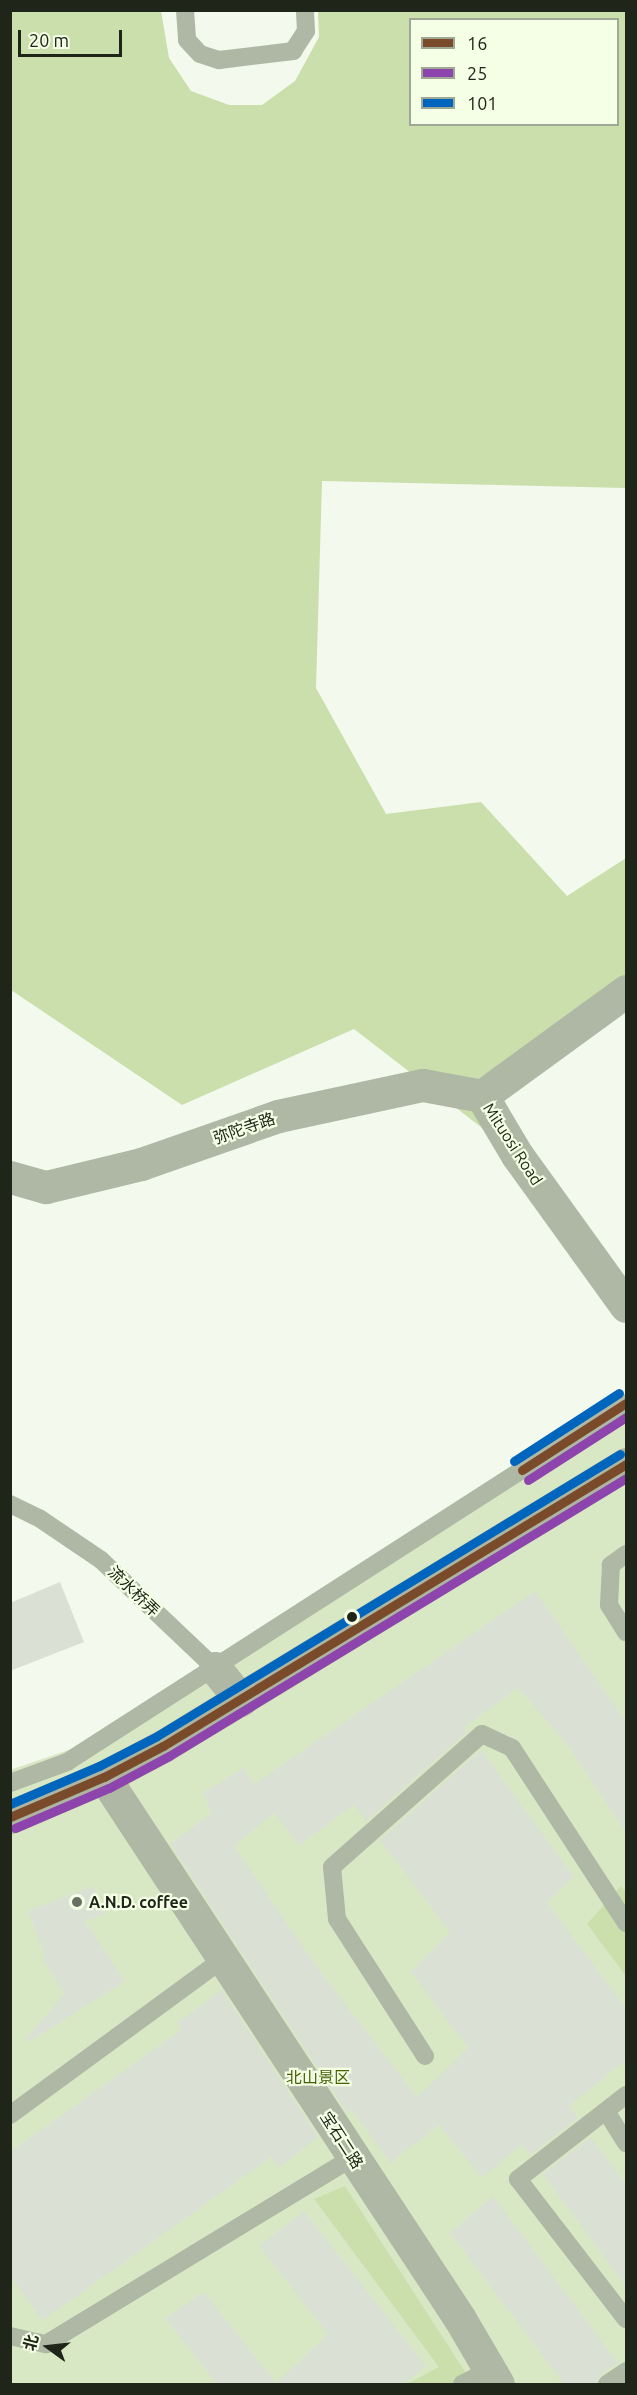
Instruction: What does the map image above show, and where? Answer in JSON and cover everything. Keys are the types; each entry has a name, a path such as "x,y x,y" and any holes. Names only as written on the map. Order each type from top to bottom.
{"main road":[{"path":"10,1817 104,1777 241,1700 627,1464"}],"street":[{"name":"Mituosi Road","path":"627,991 482,1096 517,1155 627,1306"},
{"name":"弥陀寺路","path":"10,1177 46,1187 141,1164 279,1116 423,1085 482,1096"},
{"name":"流水桥弄","path":"215,1668 241,1700"},
{"name":"宝石二路","path":"104,1777 353,2157 483,2380"}],"lane":[{"path":"185,10 187,40 200,54 219,60 293,51 306,32 305,10"},
{"path":"10,1783 67,1762 627,1403"},
{"name":"流水桥弄","path":"10,1504 39,1518 101,1560 215,1668"},
{"path":"627,1554 610,1565 609,1605 627,1632"},
{"path":"425,2056 337,1919 332,1867 482,1734 512,1748 627,1923"},
{"path":"10,2115 223,1959"},
{"path":"627,2095 518,2179 627,2319"},
{"path":"606,2111 627,2143"},
{"path":"10,2336 46,2344 353,2157"},
{"path":"607,2385 627,2371"}],"green space":[{"path":"10,11 161,11 169,58 191,91 229,105 262,105 295,81 319,37 318,11 626,11 626,488 322,481 316,688 386,814 481,802 567,896 626,858 626,991 482,1096 517,1155 354,1029 182,1105 11,990"},
{"name":"北山景区","path":"626,1401 626,2384 11,2384 10,1770 112,1735"},
{"path":"621,1886 626,1893 626,1976 587,1924"},
{"path":"345,2186 473,2384 407,2384 439,2367 314,2199"}],"building":[{"path":"60,1582 84,1642 10,1671 10,1603"},
{"path":"535,1591 627,1723 627,1834 567,1744 518,1688 464,1727 467,1732 366,1821 354,1805 299,1845 274,1813 234,1846 319,1970 417,2097 468,2048 411,1972 450,1932 380,1840 481,1750 574,1877 547,1902 627,2010 627,2059 569,2106 578,2118 530,2155 522,2144 482,2178 439,2125 390,2163 352,2110 348,2114 170,1844 211,1813 203,1792 244,1768 254,1784"},
{"path":"93,1886 104,1914 85,1921 125,1981 29,2042 26,2039 64,1994 42,1958 45,1956 28,1911"},
{"path":"222,1990 318,2137 279,2168 271,2157 42,2321 10,2275 10,2152 181,2030 177,2023"},
{"path":"591,2137 627,2186 627,2288 543,2174"},
{"path":"493,2196 618,2363 600,2375 596,2385 565,2385 450,2233"},
{"path":"304,2211 426,2366 403,2385 218,2385 165,2318 204,2292 276,2383 328,2334 259,2246"}],"transit line":[{"name":"101","path":"514,1461 619,1393"},
{"name":"16","path":"522,1470 626,1403"},
{"name":"25","path":"528,1480 626,1417"},
{"name":"101","path":"10,1804 99,1766 157,1736 620,1454"},
{"name":"16","path":"10,1817 104,1777 163,1746 626,1464"},
{"name":"25","path":"15,1828 109,1788 169,1756 626,1478"}],"place":[{"name":"A.N.D. coffee","path":"77,1902"}]}
